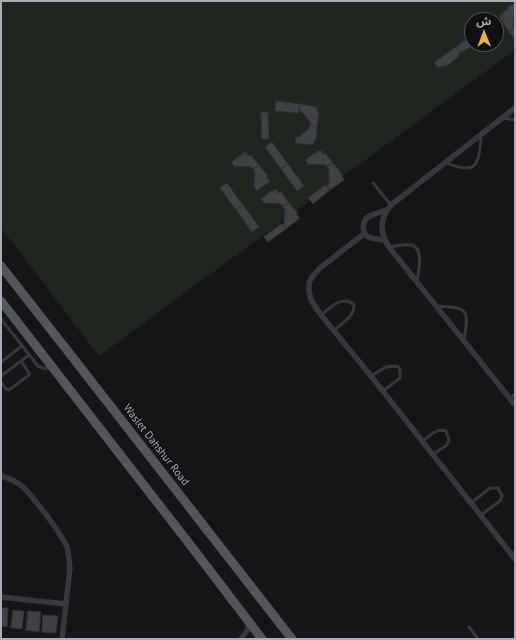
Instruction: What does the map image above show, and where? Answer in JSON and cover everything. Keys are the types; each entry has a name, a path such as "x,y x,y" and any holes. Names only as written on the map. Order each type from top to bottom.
{"main road":[{"name":"Waslet Dahshur Road","path":"1,266 292,639"},
{"path":"1,301 262,639"}],"street":[{"path":"515,108 391,205 386,210 381,225 384,240 389,247 515,405"},
{"path":"384,240 370,238 365,233 364,226 366,219 386,210"},
{"path":"365,233 320,268 312,277 309,283 311,300 321,315 383,391 515,560"},
{"path":"1,476 14,481 23,488 48,518 66,547 70,568 62,639"},
{"path":"1,597 66,604"},
{"path":"241,639 248,629 248,621"}],"lane":[{"path":"501,118 515,120"},
{"path":"444,163 469,168 474,166 477,162 481,135"},
{"path":"373,183 391,205"},
{"path":"389,247 412,245 417,248 420,252 417,283"},
{"path":"321,315 340,301 348,301 354,305 352,316 334,330"},
{"path":"435,306 460,308 465,312 467,317 464,341"},
{"path":"1,319 41,368 52,368"},
{"path":"1,362 22,346"},
{"path":"1,376 29,355"},
{"path":"1,382 6,389 9,390 30,373 21,361"},
{"path":"371,376 386,367 396,366 400,369 400,378 383,391"},
{"path":"509,398 515,394"},
{"path":"422,441 435,432 442,430 446,431 449,440 447,445 432,455"},
{"path":"471,503 490,488 498,488 502,496 500,501 481,516"},
{"path":"468,627 478,639"}],"shaded area":[{"path":"1,1 515,1 515,50 99,356 1,228"}],"building":[{"path":"513,4 515,7 514,28 509,32 504,24 503,12 508,9 508,7"},
{"path":"514,28 515,29 515,39 509,32"},
{"path":"464,41 464,51 460,53 456,47"},
{"path":"456,47 460,53 458,55 459,56 448,65 438,68 434,63"},
{"path":"276,101 300,104 299,111 298,113 275,111"},
{"path":"300,104 313,106 313,108 315,106 318,110 316,111 319,113 317,127 310,125 310,122 301,111 299,111"},
{"path":"261,112 268,112 269,139 262,139"},
{"path":"310,125 317,127 316,140 313,141 314,143 312,145 295,143 296,137 299,137 309,128"},
{"path":"272,142 288,164 281,169 265,147"},
{"path":"317,151 322,151 322,154 325,153 333,163 327,167 326,165 309,165 305,160 316,152 317,153"},
{"path":"243,153 248,153 247,156 251,155 259,165 253,170 251,167 235,167 231,162 243,155"},
{"path":"333,163 342,174 341,176 344,180 330,190 327,186 329,184 329,170 327,167"},
{"path":"288,164 304,186 297,191 281,169"},
{"path":"259,165 268,176 266,178 269,179 269,182 257,191 254,186 255,172 253,170"},
{"path":"227,183 243,205 236,210 220,188"},
{"path":"326,185 330,190 313,204 308,198"},
{"path":"273,190 278,190 277,193 281,192 289,203 283,207 281,204 265,204 261,199 271,191 273,192"},
{"path":"289,203 298,213 296,215 299,216 299,219 286,229 282,225 284,223 285,209 283,207"},
{"path":"243,205 259,227 252,232 236,210"},
{"path":"281,224 286,229 268,242 264,237"},
{"path":"1,608 8,608 7,627 1,626"},
{"path":"13,610 24,611 22,629 11,628"},
{"path":"28,611 41,612 39,632 26,630"},
{"path":"43,615 58,616 56,633 42,632"}]}
